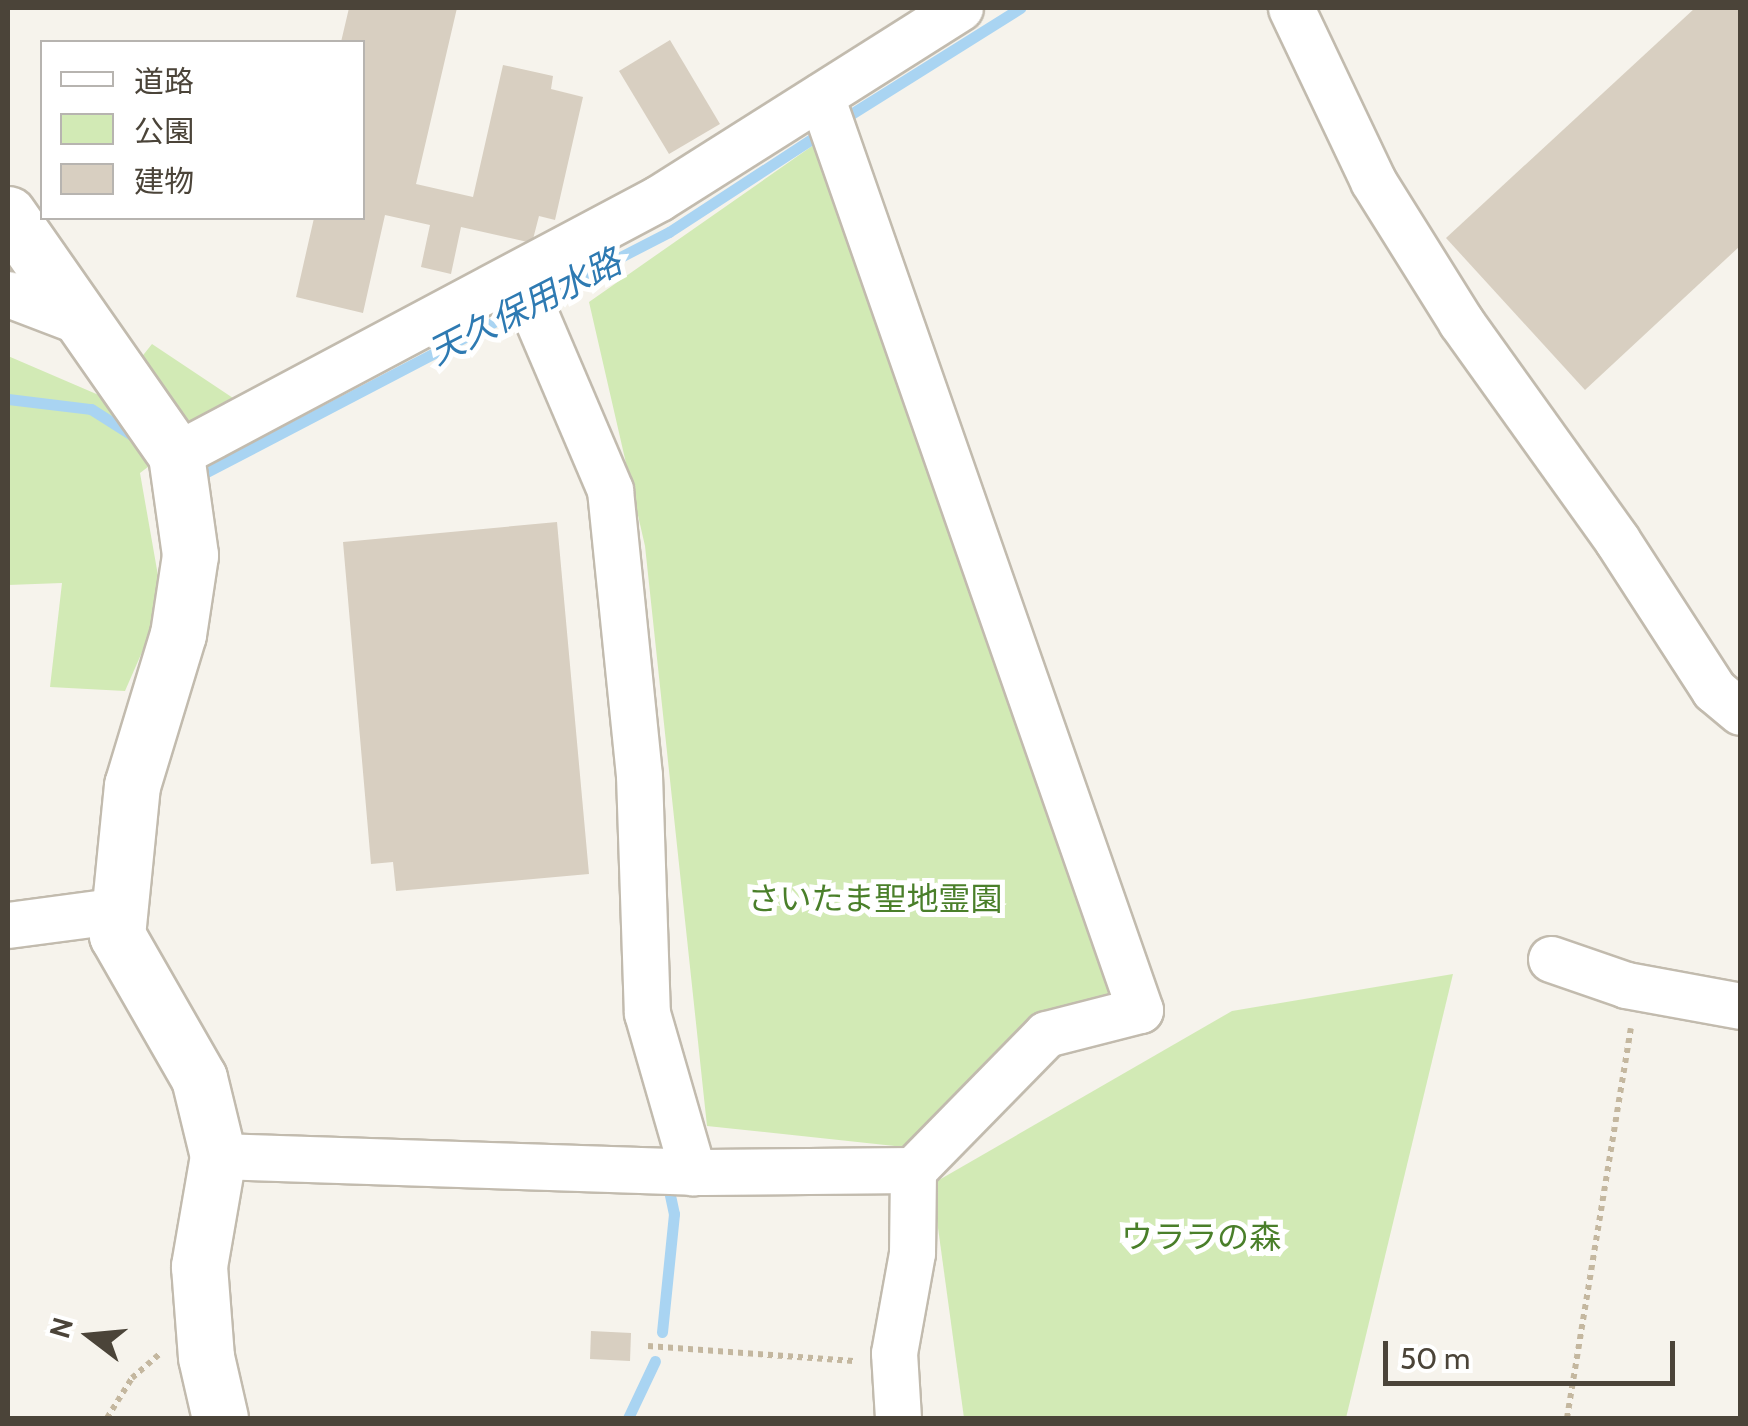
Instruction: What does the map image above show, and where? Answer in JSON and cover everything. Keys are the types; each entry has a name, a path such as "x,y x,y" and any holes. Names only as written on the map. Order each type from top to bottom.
{"street":[{"path":"176,455 660,198 960,8"},
{"path":"1291,8 1373,181 1451,307 1617,540 1714,690 1740,712"},
{"path":"821,96 1140,1010 1046,1034 914,1170 912,1253 894,1364 898,1418"},
{"path":"8,214 176,455 190,555 178,634 132,785 118,936 198,1078 218,1156 200,1266 206,1357 220,1418"},
{"path":"518,274 610,490 639,775 646,1013 693,1172"},
{"path":"8,294 89,325"},
{"path":"8,924 120,910"},
{"path":"1551,959 1638,988 1740,1006"},
{"path":"218,1156 693,1172 914,1170"}],"path":[{"path":"1567,1418 1638,988"},
{"path":"107,1418 132,1378 177,1339"},
{"path":"648,1346 894,1364"}],"green space":[{"name":"さいたま聖地霊園","path":"815,144 1112,994 1026,1021 904,1147 707,1126 645,546 589,302"},
{"path":"152,344 236,400 140,473 163,604 125,691 50,687 62,583 8,585 8,356 108,399"},
{"name":"ウララの森","path":"1453,974 1346,1418 964,1418 932,1184 1232,1011"}],"building":[{"path":"349,8 457,8 416,184 473,197 503,65 553,76 551,89 583,97 555,220 539,216 532,243 461,227 451,274 421,267 430,225 385,215 363,313 296,297 314,220 365,220 365,40 341,40"},
{"path":"1695,8 1740,8 1740,246 1585,390 1446,238"},
{"path":"670,40 720,124 669,154 619,71"},
{"path":"557,522 589,874 396,891 393,862 371,864 343,542"},
{"path":"591,1331 631,1333 630,1361 590,1359"}],"waterway":[{"name":"天久保用水路","path":"840,121 1020,8"},
{"name":"天久保用水路","path":"539,299 669,232 824,131"},
{"name":"天久保用水路","path":"193,472 199,476 522,307"},
{"name":"天久保用水路","path":"8,399 91,409 135,437"},
{"path":"662,1332 674,1214 667,1181"},
{"path":"628,1418 655,1361"}]}
